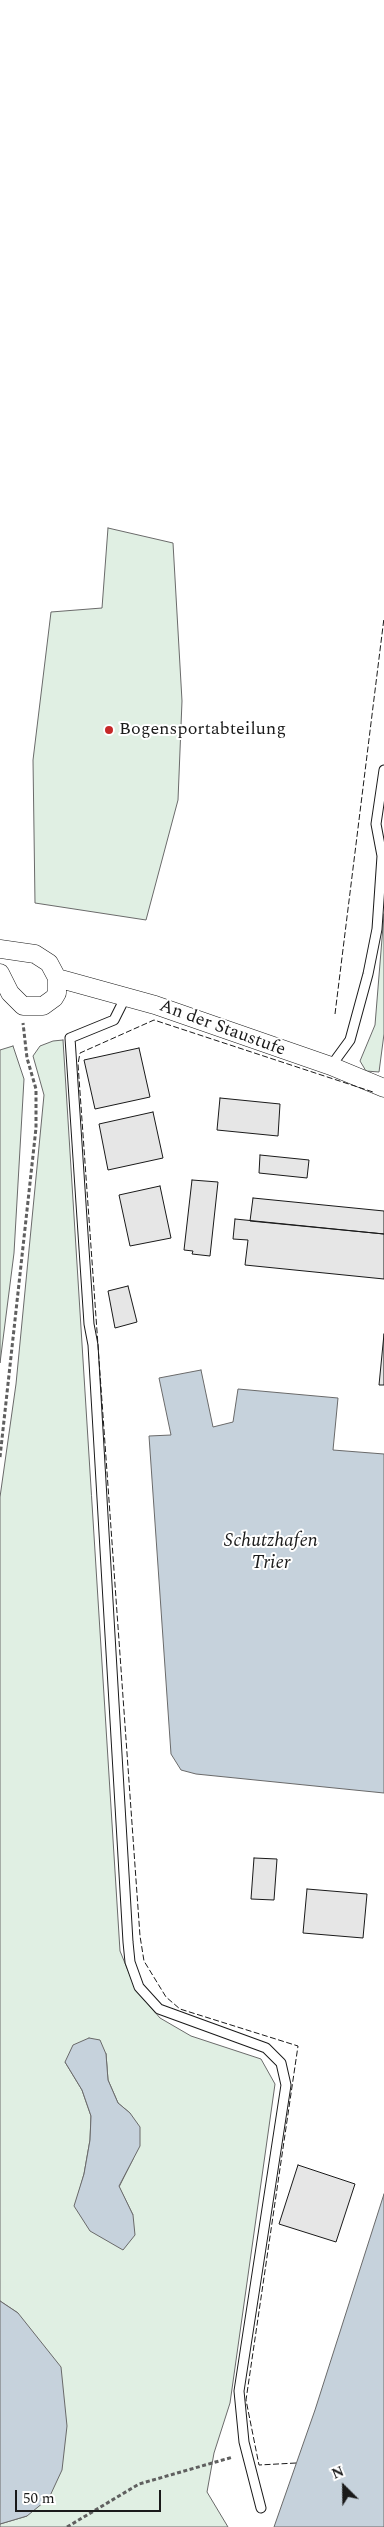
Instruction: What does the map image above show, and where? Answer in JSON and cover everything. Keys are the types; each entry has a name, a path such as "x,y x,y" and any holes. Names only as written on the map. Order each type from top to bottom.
{"street":[{"path":"0,949 23,952 35,954 49,963 57,978 57,993 54,998 43,1006 25,1007 17,1002 2,978 13,959 23,952"},
{"name":"An der Staustufe","path":"57,978 126,996 331,1066 384,1088"}],"lane":[{"path":"331,1066 350,1040 368,974 377,929 383,856 376,824 384,770"},
{"path":"126,996 114,1020 70,1038 89,1324 93,1345 128,1942 130,1962 140,1987 159,2009 266,2048 281,2063 286,2085 239,2391 247,2453 262,2508"}],"path":[{"path":"0,1457 36,1128 36,1089 24,1043 25,1007"},
{"path":"67,2527 138,2484 247,2453"}],"green space":[{"name":"Bogensportabteilung","path":"108,528 173,543 182,701 178,800 146,920 35,903 33,760 51,612 102,608"},
{"path":"384,914 384,1034 379,1072 366,1071 360,1061 375,1025"},
{"path":"63,1040 120,1951 136,1990 160,2018 191,2036 261,2059 275,2084 230,2403 214,2453 207,2492 228,2527 0,2527 0,2524 27,2516 18,2313 0,2301 0,1497 16,1384 44,1095 33,1056 40,1046 53,1041","holes":["106,2054 108,2080 118,2103 130,2113 133,2159 119,2187 133,2215 75,2206 84,2174 90,2140 91,2116 82,2090 65,2062"]},
{"path":"13,1046 24,1079 14,1253 0,1363 0,1050"}],"water":[{"name":"Schutzhafen Trier","path":"201,1370 213,1427 233,1422 238,1389 338,1398 333,1450 384,1454 384,1793 196,1774 181,1770 171,1754 149,1436 171,1435 159,1378"},
{"path":"89,2038 100,2040 106,2054 108,2080 118,2103 130,2113 140,2127 140,2146 119,2186 133,2215 135,2235 123,2250 90,2231 74,2206 84,2174 90,2140 91,2116 82,2090 65,2062 73,2045"},
{"path":"384,2194 384,2527 274,2527 315,2410"},
{"path":"0,2301 18,2313 61,2367 67,2426 62,2470 49,2498 27,2516 0,2524"}],"building":[{"path":"139,1048 150,1097 95,1109 84,1060"},
{"path":"220,1098 280,1104 278,1136 217,1130"},
{"path":"153,1112 163,1158 108,1170 99,1124"},
{"path":"260,1155 309,1160 307,1178 259,1173"},
{"path":"192,1180 218,1182 210,1256 192,1254 193,1251 184,1250"},
{"path":"160,1186 171,1238 130,1246 119,1195"},
{"path":"253,1198 384,1211 384,1234 250,1221"},
{"path":"235,1219 384,1234 384,1279 245,1265 248,1240 233,1239"},
{"path":"128,1286 137,1322 115,1328 108,1291"},
{"path":"384,1334 384,1385 379,1385"},
{"path":"254,1858 277,1859 274,1900 251,1899"},
{"path":"307,1889 367,1894 363,1938 303,1933"},
{"path":"298,2165 355,2184 336,2242 279,2224"}],"fence":[{"path":"335,1014 384,618"},
{"path":"296,2463 259,2465 246,2400 298,2046 180,2009 166,1997 144,1961 140,1936 78,1064 80,1053 154,1020 373,1092"}],"place":[{"name":"Bogensportabteilung","path":"109,730"}]}
